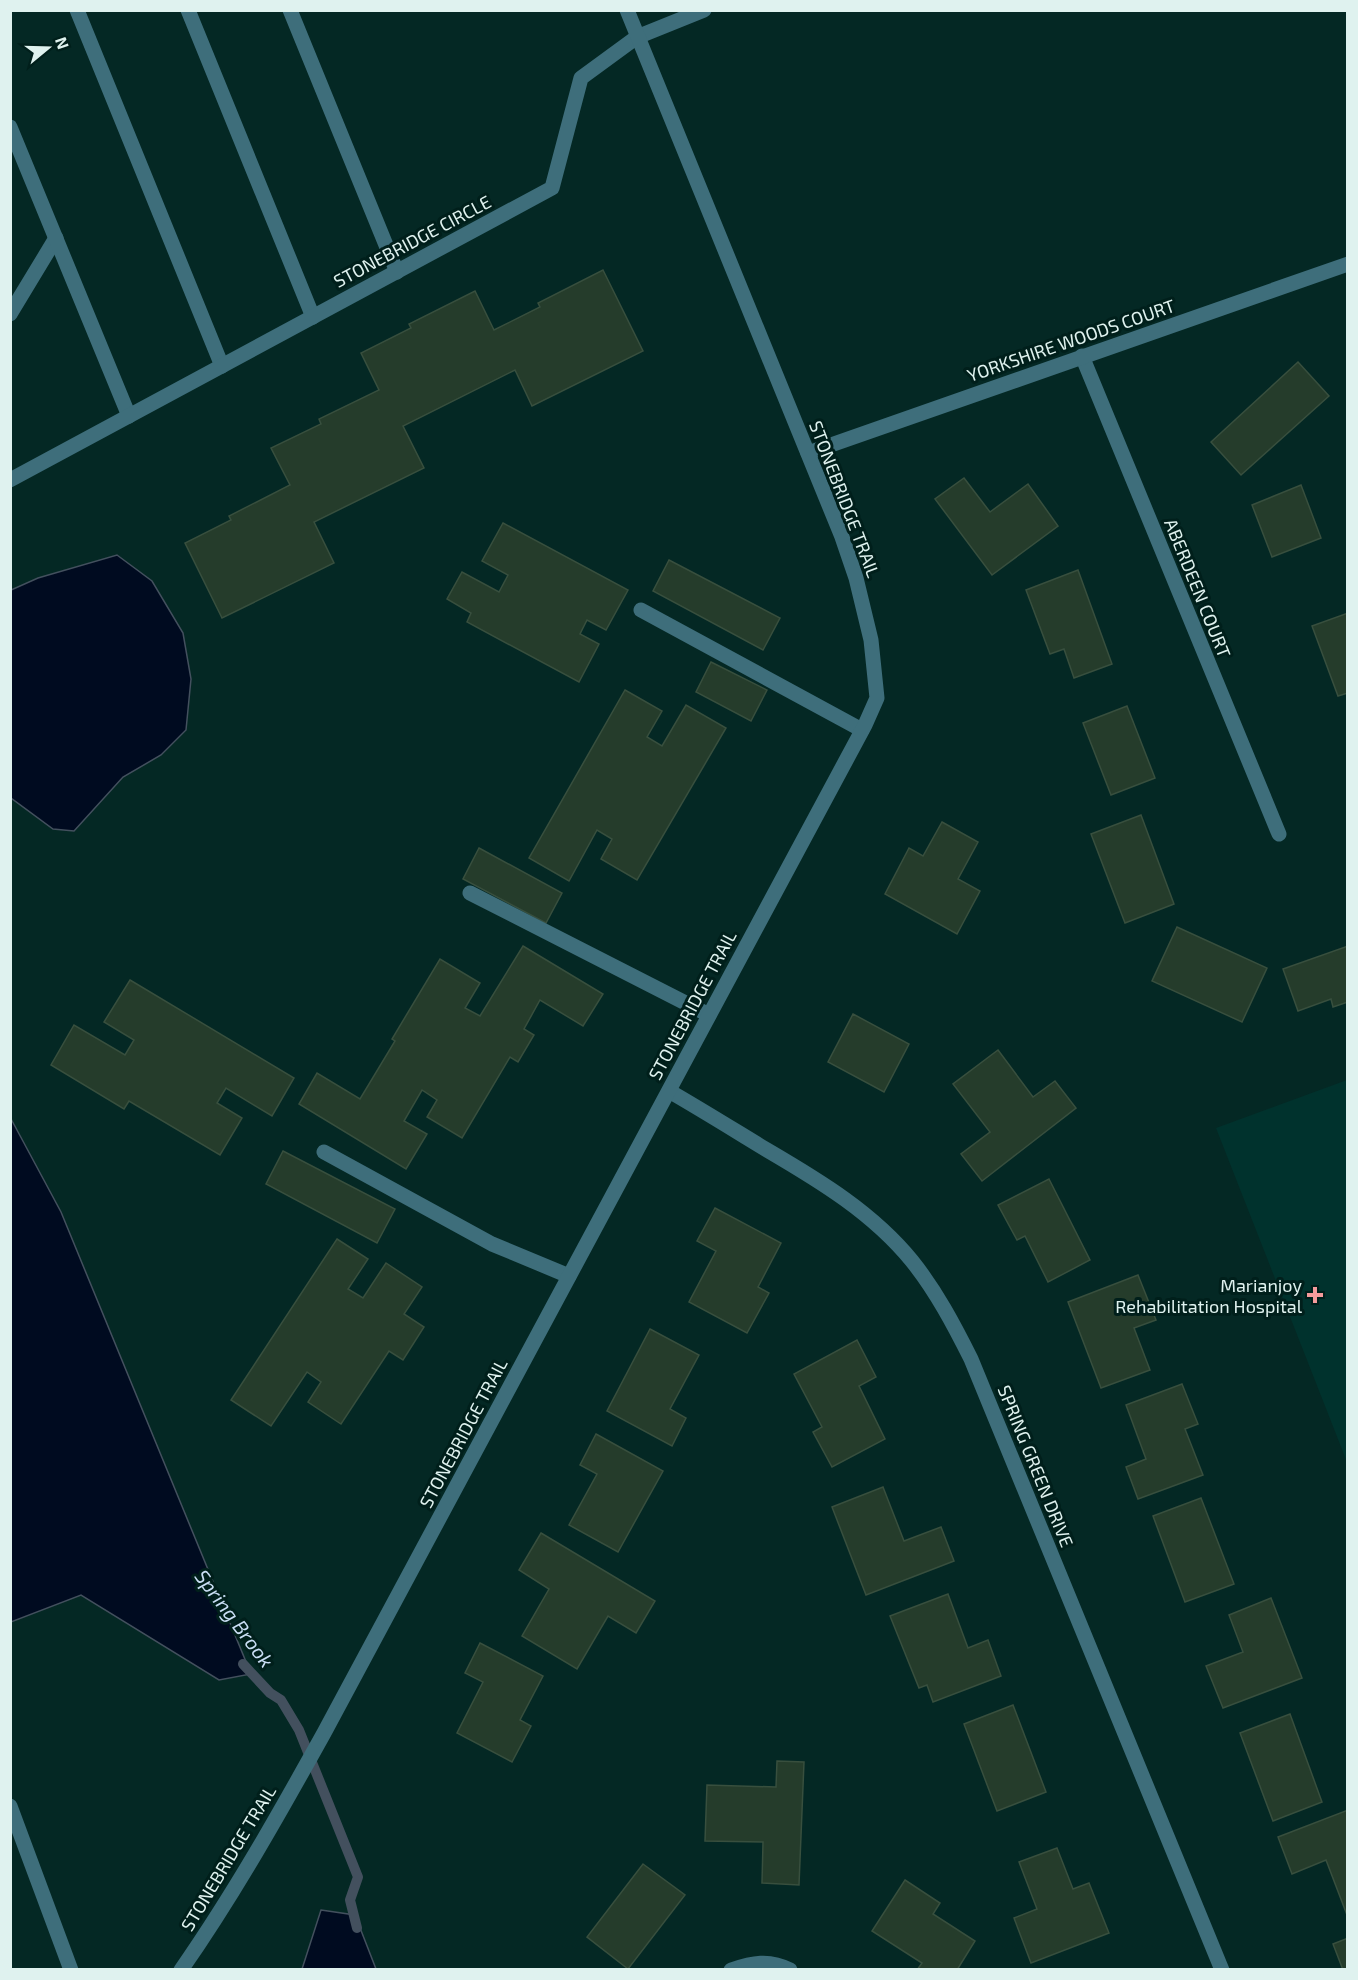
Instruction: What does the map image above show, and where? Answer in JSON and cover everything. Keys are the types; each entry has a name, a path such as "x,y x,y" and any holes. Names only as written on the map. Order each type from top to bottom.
{"street":[{"path":"77,10 222,366"},
{"path":"188,10 313,317"},
{"path":"290,10 397,272"},
{"name":"STONEBRIDGE TRAIL","path":"181,1970 217,1919 324,1733 862,730 877,698 871,639 856,578 842,537 627,10"},
{"name":"STONEBRIDGE CIRCLE","path":"10,480 552,188 581,78 637,37 704,10"},
{"path":"10,127 129,416"},
{"path":"10,314 56,238"},
{"name":"YORKSHIRE WOODS COURT","path":"808,453 1347,264"},
{"name":"ABERDEEN COURT","path":"1082,356 1279,834"},
{"path":"641,610 862,730"},
{"path":"470,893 709,1015"},
{"name":"SPRING GREEN DRIVE","path":"669,1091 824,1183 865,1214 912,1262 949,1316 971,1359 1222,1970"},
{"path":"324,1152 492,1244 569,1276"},
{"path":"10,1806 71,1970"},
{"path":"731,1970 755,1962 780,1964 790,1970"}],"shaded area":[{"name":"Marianjoy Rehabilitation Hospital","path":"1348,1080 1347,1462 1216,1128"}],"water":[{"path":"117,555 152,581 183,633 191,679 186,730 161,755 123,777 74,831 53,829 11,798 11,590 38,578"},
{"path":"10,1117 61,1212 251,1674 219,1680 81,1595 11,1622"},
{"path":"321,1910 355,1915 376,1969 302,1969"}],"building":[{"path":"603,270 643,351 532,406 515,370 403,426 424,468 314,522 334,563 222,618 185,543 231,520 229,516 290,485 271,448 321,424 319,419 379,390 361,353 411,328 409,324 475,291 494,330 540,307 538,303"},
{"path":"1298,362 1329,396 1241,475 1211,442"},
{"path":"964,478 990,512 1028,484 1058,526 992,575 935,499"},
{"path":"1301,485 1321,538 1272,557 1252,505"},
{"path":"503,523 628,590 606,630 587,620 580,634 599,644 579,682 467,622 471,613 447,599 462,572 499,592 508,575 482,561"},
{"path":"669,560 780,618 763,650 653,591"},
{"path":"1078,570 1112,664 1074,678 1064,649 1050,654 1026,590"},
{"path":"1348,613 1348,693 1338,696 1312,626"},
{"path":"711,662 767,690 751,721 696,692"},
{"path":"625,690 662,711 647,737 662,746 686,705 726,728 637,880 601,859 612,839 597,830 569,881 529,858"},
{"path":"1127,706 1155,778 1111,795 1083,723"},
{"path":"1141,815 1174,904 1125,923 1091,834"},
{"path":"942,822 978,842 958,879 980,891 957,934 885,894 909,848 923,856"},
{"path":"479,848 562,893 546,923 463,879"},
{"path":"1177,927 1267,968 1242,1022 1152,981"},
{"path":"523,946 603,994 583,1026 540,1000 524,1029 534,1035 518,1062 510,1057 462,1138 427,1117 437,1100 422,1090 404,1121 427,1134 406,1169 299,1104 317,1073 360,1099 395,1041 392,1039 440,959 480,983 465,1008 480,1016"},
{"path":"1348,946 1348,1002 1333,1007 1331,999 1298,1011 1283,969"},
{"path":"130,980 294,1078 272,1116 226,1088 217,1103 242,1118 220,1155 129,1101 124,1109 51,1065 74,1025 125,1055 134,1040 104,1022"},
{"path":"853,1014 909,1044 884,1092 828,1062"},
{"path":"998,1050 1033,1097 1055,1081 1076,1108 982,1181 961,1154 990,1132 953,1084"},
{"path":"283,1151 395,1209 377,1243 266,1184"},
{"path":"1049,1179 1090,1260 1048,1282 1025,1236 1017,1240 998,1205"},
{"path":"715,1208 781,1243 758,1287 769,1293 747,1333 689,1302 716,1251 697,1241"},
{"path":"337,1239 368,1259 348,1289 363,1298 386,1263 422,1287 404,1314 424,1327 403,1360 389,1351 341,1424 308,1402 321,1382 307,1372 271,1426 231,1400"},
{"path":"1138,1275 1156,1320 1134,1328 1150,1370 1101,1388 1068,1302"},
{"path":"650,1329 699,1355 670,1409 686,1418 672,1446 607,1411"},
{"path":"857,1340 876,1377 859,1386 885,1439 832,1467 813,1432 822,1427 794,1374"},
{"path":"1182,1384 1198,1424 1185,1429 1203,1475 1138,1499 1126,1467 1146,1459 1126,1405"},
{"path":"596,1434 663,1471 618,1552 569,1525 597,1474 580,1465"},
{"path":"883,1487 904,1541 941,1527 954,1561 866,1595 832,1507"},
{"path":"1201,1498 1234,1584 1185,1602 1153,1516"},
{"path":"541,1533 655,1601 636,1633 608,1616 577,1669 522,1636 549,1589 519,1570"},
{"path":"948,1594 968,1648 988,1640 1001,1676 933,1702 927,1685 919,1688 890,1616"},
{"path":"1271,1598 1302,1678 1223,1708 1206,1666 1243,1652 1229,1615"},
{"path":"480,1643 543,1676 520,1720 531,1726 512,1762 457,1733 483,1682 465,1673"},
{"path":"1013,1705 1046,1792 997,1811 964,1724"},
{"path":"1290,1714 1322,1802 1273,1821 1240,1733"},
{"path":"777,1761 804,1762 799,1885 762,1883 763,1842 705,1841 707,1785 776,1787"},
{"path":"1348,1810 1347,1915 1326,1860 1292,1874 1278,1837"},
{"path":"1057,1848 1073,1889 1089,1883 1109,1933 1031,1963 1014,1918 1037,1909 1019,1862"},
{"path":"643,1864 685,1895 628,1969 587,1937"},
{"path":"905,1880 940,1903 933,1914 975,1941 957,1970 917,1970 922,1963 872,1931"},
{"path":"1348,1938 1348,1970 1343,1970 1333,1944"}],"waterway":[{"name":"Spring Brook","path":"243,1664 270,1693 281,1700 299,1730 358,1877 350,1900 357,1928"}],"place":[{"name":"Marianjoy Rehabilitation Hospital","path":"1315,1295"}]}
